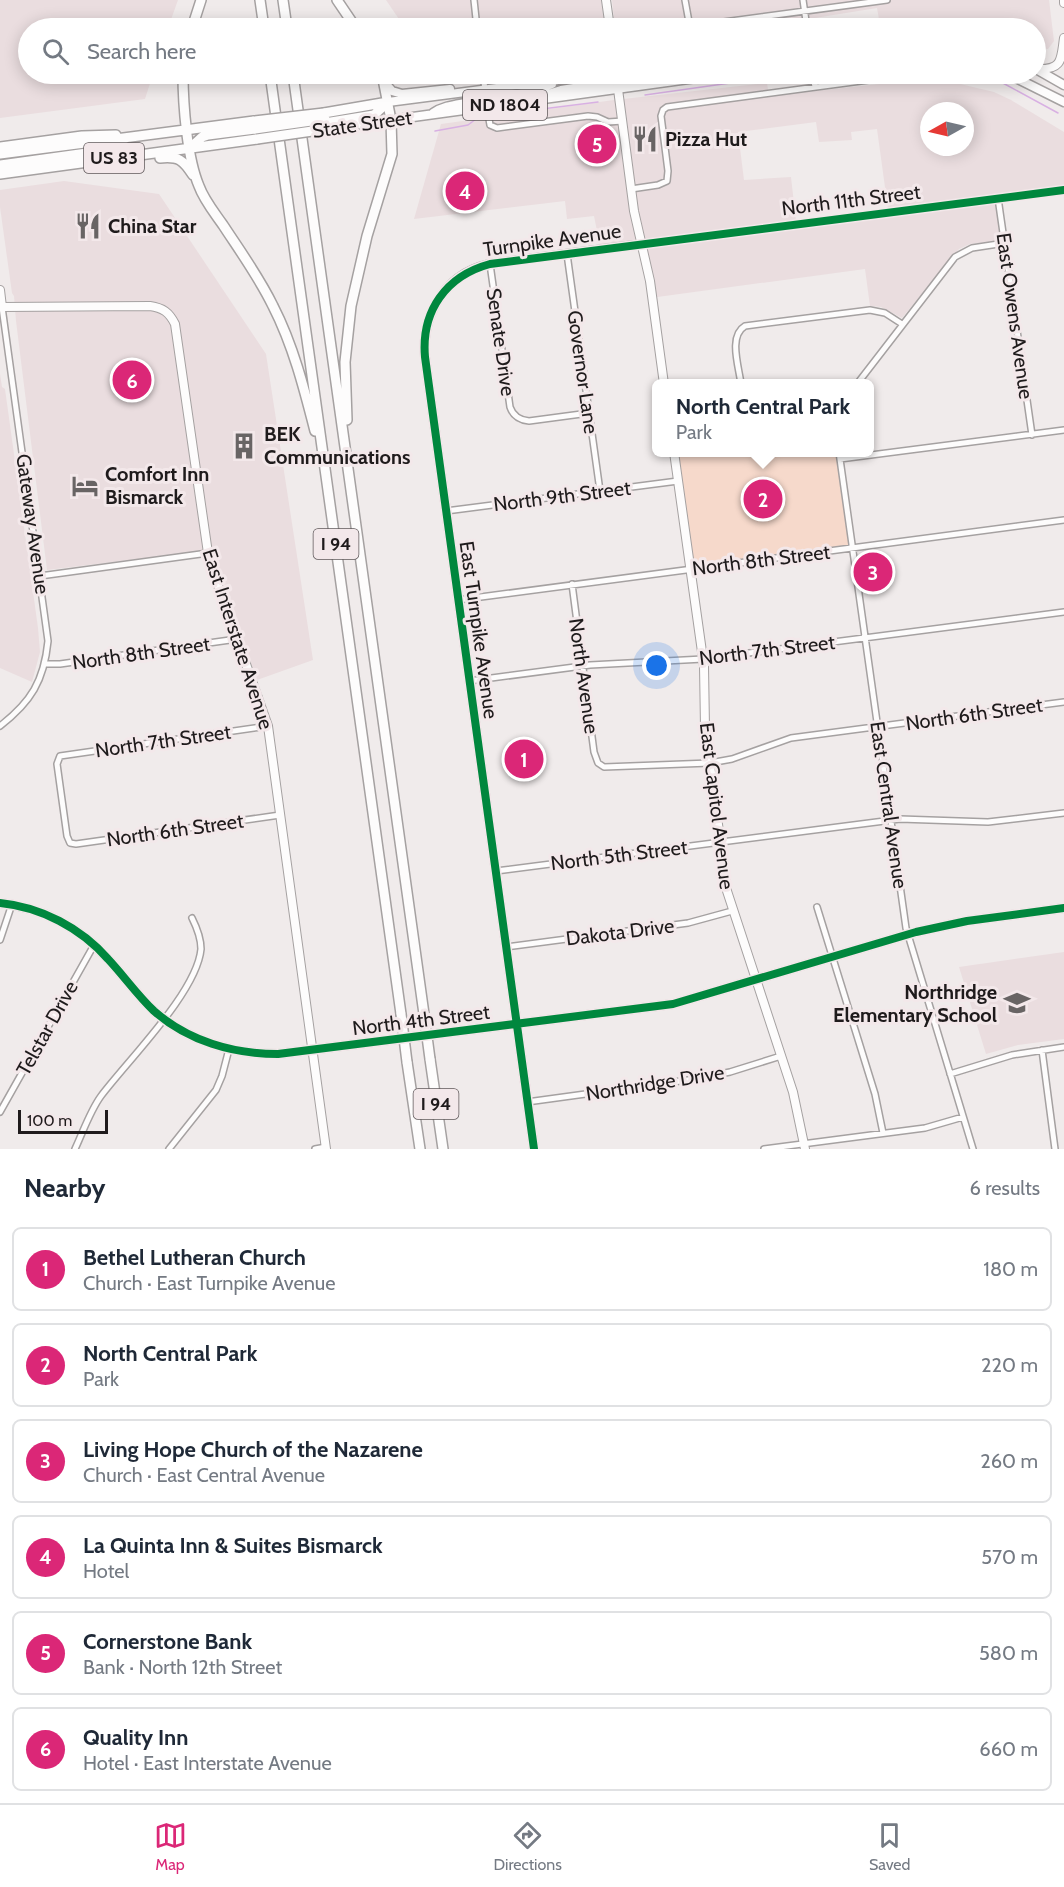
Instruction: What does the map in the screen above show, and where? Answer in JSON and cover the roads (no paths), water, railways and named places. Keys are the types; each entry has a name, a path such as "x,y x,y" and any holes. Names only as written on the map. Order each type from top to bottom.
{"highway":[{"path":"195,18 201,0"},
{"path":"260,0 263,18"},
{"path":"283,0 286,18"},
{"path":"337,0 349,18"},
{"path":"184,84 190,148 196,181"},
{"name":"I 94","path":"271,84 420,1149"},
{"name":"I 94","path":"294,84 443,1149"},
{"path":"364,586 347,418 345,362 349,321 358,273 367,236 391,162 391,120 385,84"},
{"path":"325,121 374,115 388,102"},
{"name":"State Street","path":"0,154 188,130 256,131 325,121 362,106 388,102"},
{"name":"State Street","path":"0,174 211,145 256,131 325,121 391,120"},
{"path":"190,148 202,137 208,135 256,131"},
{"path":"0,147 101,134 142,136"},
{"path":"0,165 87,153 142,136"},
{"path":"12,172 30,176 169,157 178,158 184,163 262,285 287,337 303,384 317,440 336,544"}],"main road":[{"path":"1046,75 1064,85"},
{"path":"388,84 392,91 402,94 450,89 474,92"},
{"name":"State Street","path":"388,102 528,84"},
{"path":"488,107 487,102 490,99 537,90 551,84"},
{"name":"State Street","path":"391,120 528,101 604,84"},
{"path":"1028,84 1064,102"},
{"path":"431,115 442,106 479,100 485,95 485,90"}],"street":[{"path":"474,0 476,18"},
{"path":"606,0 609,18"},
{"path":"685,0 687,18"},
{"path":"803,0 805,18"},
{"path":"754,18 887,0"},
{"path":"1046,69 1057,65 1062,58 1064,38"},
{"path":"484,84 485,90"},
{"path":"617,84 632,189 650,281 663,379"},
{"path":"632,189 661,184 668,178 661,118 663,110 668,107 838,84"},
{"path":"488,107 490,125 497,128 588,116 608,122 622,120"},
{"name":"North 11th Street","path":"642,244 1064,189"},
{"name":"East Owens Avenue","path":"998,198 1032,435"},
{"path":"861,379 955,256 972,248 1005,243"},
{"name":"Turnpike Avenue","path":"426,328 433,308 446,288 465,273 490,264 642,244"},
{"name":"Governor Lane","path":"567,254 600,491"},
{"name":"Senate Drive","path":"490,264 510,407 513,414 529,421 589,413"},
{"path":"0,290 2,307"},
{"name":"East Interstate Avenue","path":"2,307 150,306 163,309 175,324 208,553 213,574 268,726 326,1148"},
{"name":"Gateway Avenue","path":"0,726 27,702 36,687 44,664 48,635 2,307"},
{"path":"740,379 736,341 737,333 745,327 870,310 885,313 902,324"},
{"name":"East Turnpike Avenue","path":"426,328 425,357 534,1149"},
{"path":"874,452 1064,430"},
{"name":"East Capitol Avenue","path":"675,457 706,683 705,728 727,891 797,1103 805,1146"},
{"name":"East Central Avenue","path":"840,457 908,934 973,1149"},
{"name":"North 9th Street","path":"446,511 678,481"},
{"name":"North 8th Street","path":"458,600 1064,520"},
{"path":"40,576 208,553"},
{"name":"North Avenue","path":"572,584 595,756 601,766"},
{"name":"North 7th Street","path":"469,681 582,666 703,659 1064,612"},
{"name":"North 8th Street","path":"44,664 60,664 237,639"},
{"name":"North 6th Street","path":"601,766 609,768 710,763 732,759 786,739 1064,702"},
{"name":"North 7th Street","path":"70,843 67,836 58,757 65,754 268,726"},
{"name":"North 5th Street","path":"496,872 891,820 917,818 988,822 1064,813"},
{"name":"North 6th Street","path":"70,843 280,815"},
{"name":"North 4th Street","path":"0,903 36,911 59,921 94,945 144,1001 164,1019 199,1039 230,1049 269,1054 312,1051 666,1005 908,934 957,922 1064,908"},
{"path":"0,940 12,904"},
{"path":"817,907 874,1094 883,1133"},
{"name":"Dakota Drive","path":"506,947 688,923 732,911"},
{"path":"75,1149 99,1098 188,986 198,963 200,938 192,918"},
{"name":"Telstar Drive","path":"0,1112 94,945"},
{"path":"950,1074 1012,1055 1064,1047"},
{"path":"169,1149 216,1090 230,1049"},
{"path":"1042,1050 1055,1149"},
{"name":"Northridge Drive","path":"527,1102 695,1079 781,1056"},
{"path":"764,1149 805,1146 933,1127 963,1118"},
{"path":"315,1149 326,1148"}],"waterway":[{"path":"645,95 724,84"},
{"path":"1005,84 1058,113"},
{"path":"503,114 598,102"},
{"path":"435,131 468,125 476,119"}],"place":[{"name":"Pizza Hut","path":"645,139"},
{"name":"Cornerstone Bank","path":"597,144"},
{"name":"La Quinta Inn & Suites Bismarck","path":"465,191"},
{"name":"China Star","path":"88,226"},
{"name":"Quality Inn","path":"132,380"},
{"name":"BEK Communications","path":"244,446"},
{"name":"Comfort Inn Bismarck","path":"85,486"},
{"name":"North Central Park","path":"763,499"},
{"name":"Living Hope Church of the Nazarene","path":"873,572"},
{"name":"Bethel Lutheran Church","path":"524,759"},
{"name":"Northridge Elementary School","path":"1017,1003"}]}
